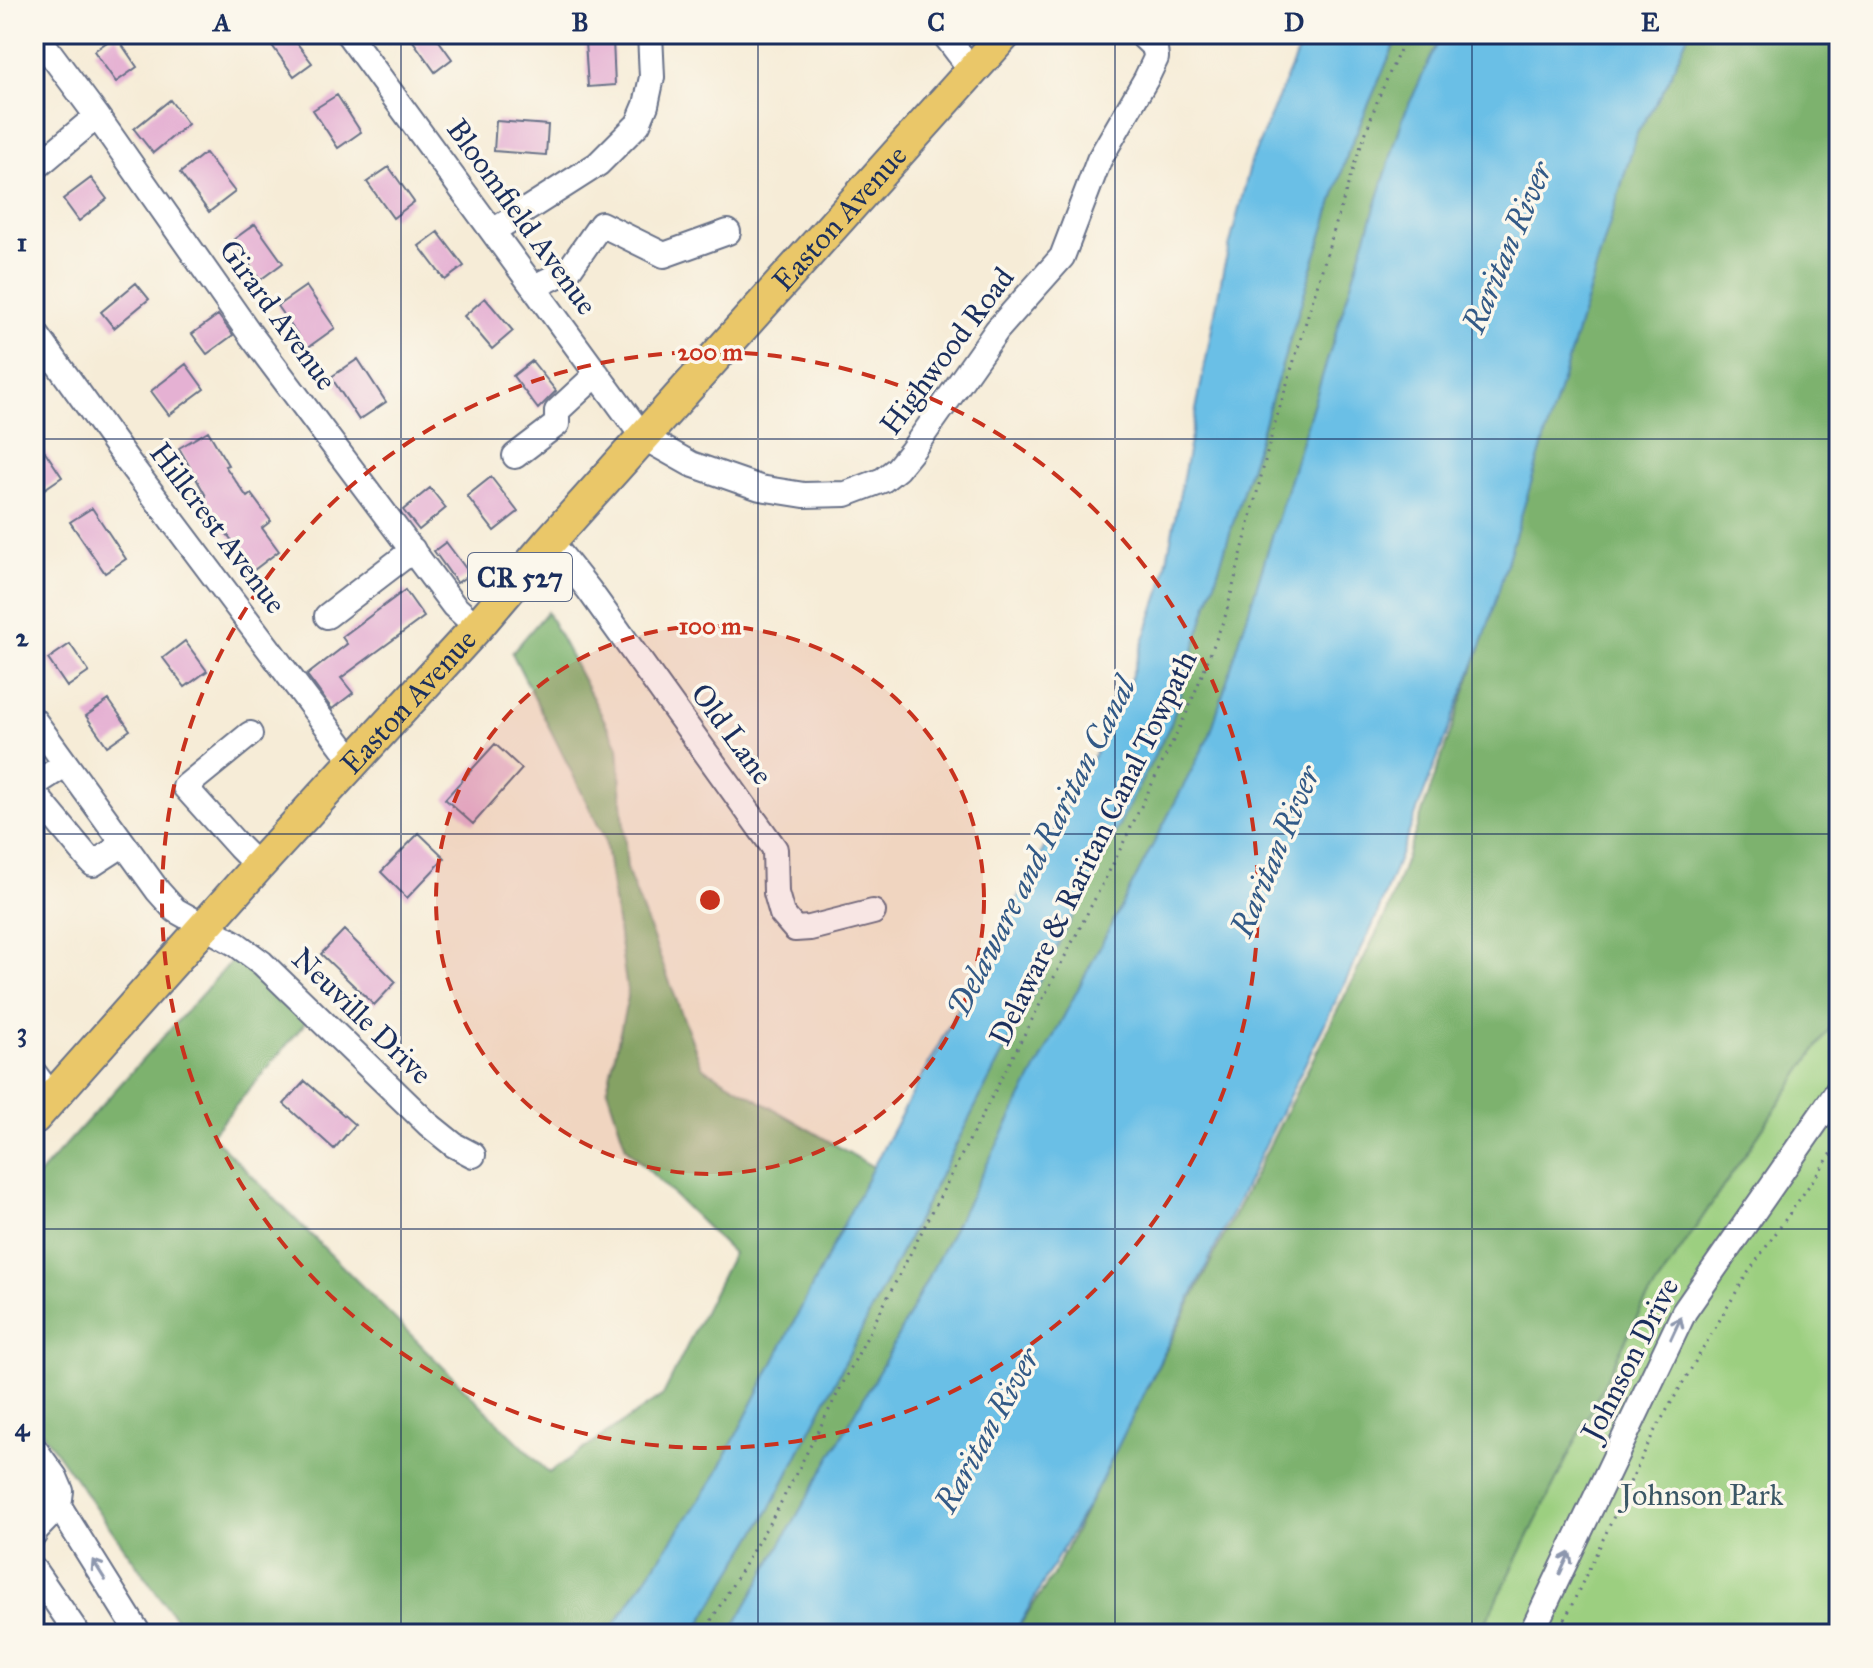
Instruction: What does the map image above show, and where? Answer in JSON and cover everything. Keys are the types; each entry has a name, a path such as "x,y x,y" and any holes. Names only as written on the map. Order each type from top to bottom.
{"main road":[{"name":"Easton Avenue","path":"40,1096 204,927 477,627 550,541 1005,34"}],"street":[{"name":"Girard Avenue","path":"36,34 250,334 454,606 477,627"},
{"name":"Bloomfield Avenue","path":"348,34 643,437"},
{"path":"493,231 598,164 638,124 652,77 650,34"},
{"path":"944,34 972,71"},
{"name":"Highwood Road","path":"643,437 691,464 760,488 804,495 846,494 883,480 897,469 997,330 1062,257 1099,160 1156,58 1155,48 1140,34"},
{"path":"34,169 97,116"},
{"path":"534,287 569,270 601,224 664,255 728,232"},
{"name":"Hillcrest Avenue","path":"34,331 353,761"},
{"path":"515,456 557,424 557,411 597,374"},
{"name":"Old Lane","path":"550,541 775,849 776,893 782,914 795,929 873,912"},
{"path":"327,616 413,550"},
{"name":"Neuville Drive","path":"34,720 175,910 236,944 262,963 428,1124 454,1145 473,1155"},
{"path":"250,734 185,787 258,866"},
{"path":"34,785 66,764"},
{"path":"34,793 93,864 124,844"},
{"name":"Johnson Drive","path":"1531,1634 1684,1312 1839,1089"},
{"path":"34,1448 61,1491 46,1495"},
{"path":"34,1535 46,1495"},
{"path":"46,1495 139,1634"},
{"path":"34,1570 78,1634"}],"path":[{"name":"Delaware & Raritan Canal Towpath","path":"703,1634 777,1510 1114,862 1188,710 1226,614 1274,426 1354,165 1378,99 1407,34"},
{"path":"1558,1634 1654,1432 1745,1277 1839,1143"}],"green space":[{"path":"1399,34 1442,34 1404,115 1210,735 887,1357 730,1634 694,1634 770,1509 1171,723 1348,152"},
{"path":"1688,34 1839,34 1839,1015 1642,1307 1480,1634 1014,1634 1053,1575 1387,912 1485,635 1637,133 1667,84"},
{"path":"547,612 618,746 627,870 702,1067 873,1167 715,1477 608,1634 186,1634 34,1421 34,1180 238,954 306,1022 211,1135 549,1473 663,1395 733,1253 626,1148 607,1089 628,997 605,839 512,653"},
{"name":"Johnson Park","path":"1839,1015 1839,1634 1480,1634 1642,1307"}],"water":[{"path":"1305,34 1399,34 1348,152 1171,723 770,1509 694,1634 608,1634 715,1477 873,1167 1123,701 1162,586 1223,271 1251,162"},
{"name":"Raritan River","path":"1442,34 1688,34 1667,84 1637,133 1485,635 1373,925 1101,1481 1014,1634 730,1634 887,1357 1210,735 1404,115"}],"building":[{"path":"284,34 290,34 312,63 294,76 271,44"},
{"path":"408,34 434,34 452,59 435,72"},
{"path":"116,36 137,67 116,82 94,51"},
{"path":"613,40 615,85 588,87 585,42"},
{"path":"337,95 361,132 338,148 313,110"},
{"path":"170,100 188,124 153,153 134,129"},
{"path":"496,121 548,125 546,155 494,151"},
{"path":"205,153 235,192 209,212 180,173"},
{"path":"389,167 414,202 393,218 367,182"},
{"path":"91,178 107,199 79,221 63,199"},
{"path":"255,224 283,263 260,280 233,240"},
{"path":"438,232 464,266 445,280 419,246"},
{"path":"136,283 149,299 114,328 101,312"},
{"path":"306,286 335,328 307,348 277,306"},
{"path":"485,298 513,331 492,349 464,316"},
{"path":"218,315 233,335 207,354 192,334"},
{"path":"358,359 386,402 359,420 331,377"},
{"path":"532,361 556,391 538,409 513,376"},
{"path":"186,364 204,389 169,415 151,391"},
{"path":"208,431 228,465 225,466 247,497 251,494 271,521 262,528 279,551 250,573 236,553 239,550 201,500 206,496 179,448"},
{"path":"34,435 62,477 34,496"},
{"path":"491,477 518,512 494,531 467,496"},
{"path":"430,488 446,508 419,530 403,510"},
{"path":"92,508 126,559 105,573 70,522"},
{"path":"446,542 470,574 457,583 434,551"},
{"path":"405,590 424,617 341,678 353,693 332,709 307,675 347,644 342,637"},
{"path":"185,641 207,671 185,687 163,658"},
{"path":"70,644 89,672 67,687 48,659"},
{"path":"109,700 130,730 107,746 86,716"},
{"path":"495,744 522,769 473,824 445,799"},
{"path":"419,833 445,858 407,898 381,872"},
{"path":"344,930 396,982 374,1005 321,954"},
{"path":"305,1081 355,1125 334,1149 284,1104"}],"water label":[{"name":"Delaware and Raritan Canal","path":"1041,847"}]}
